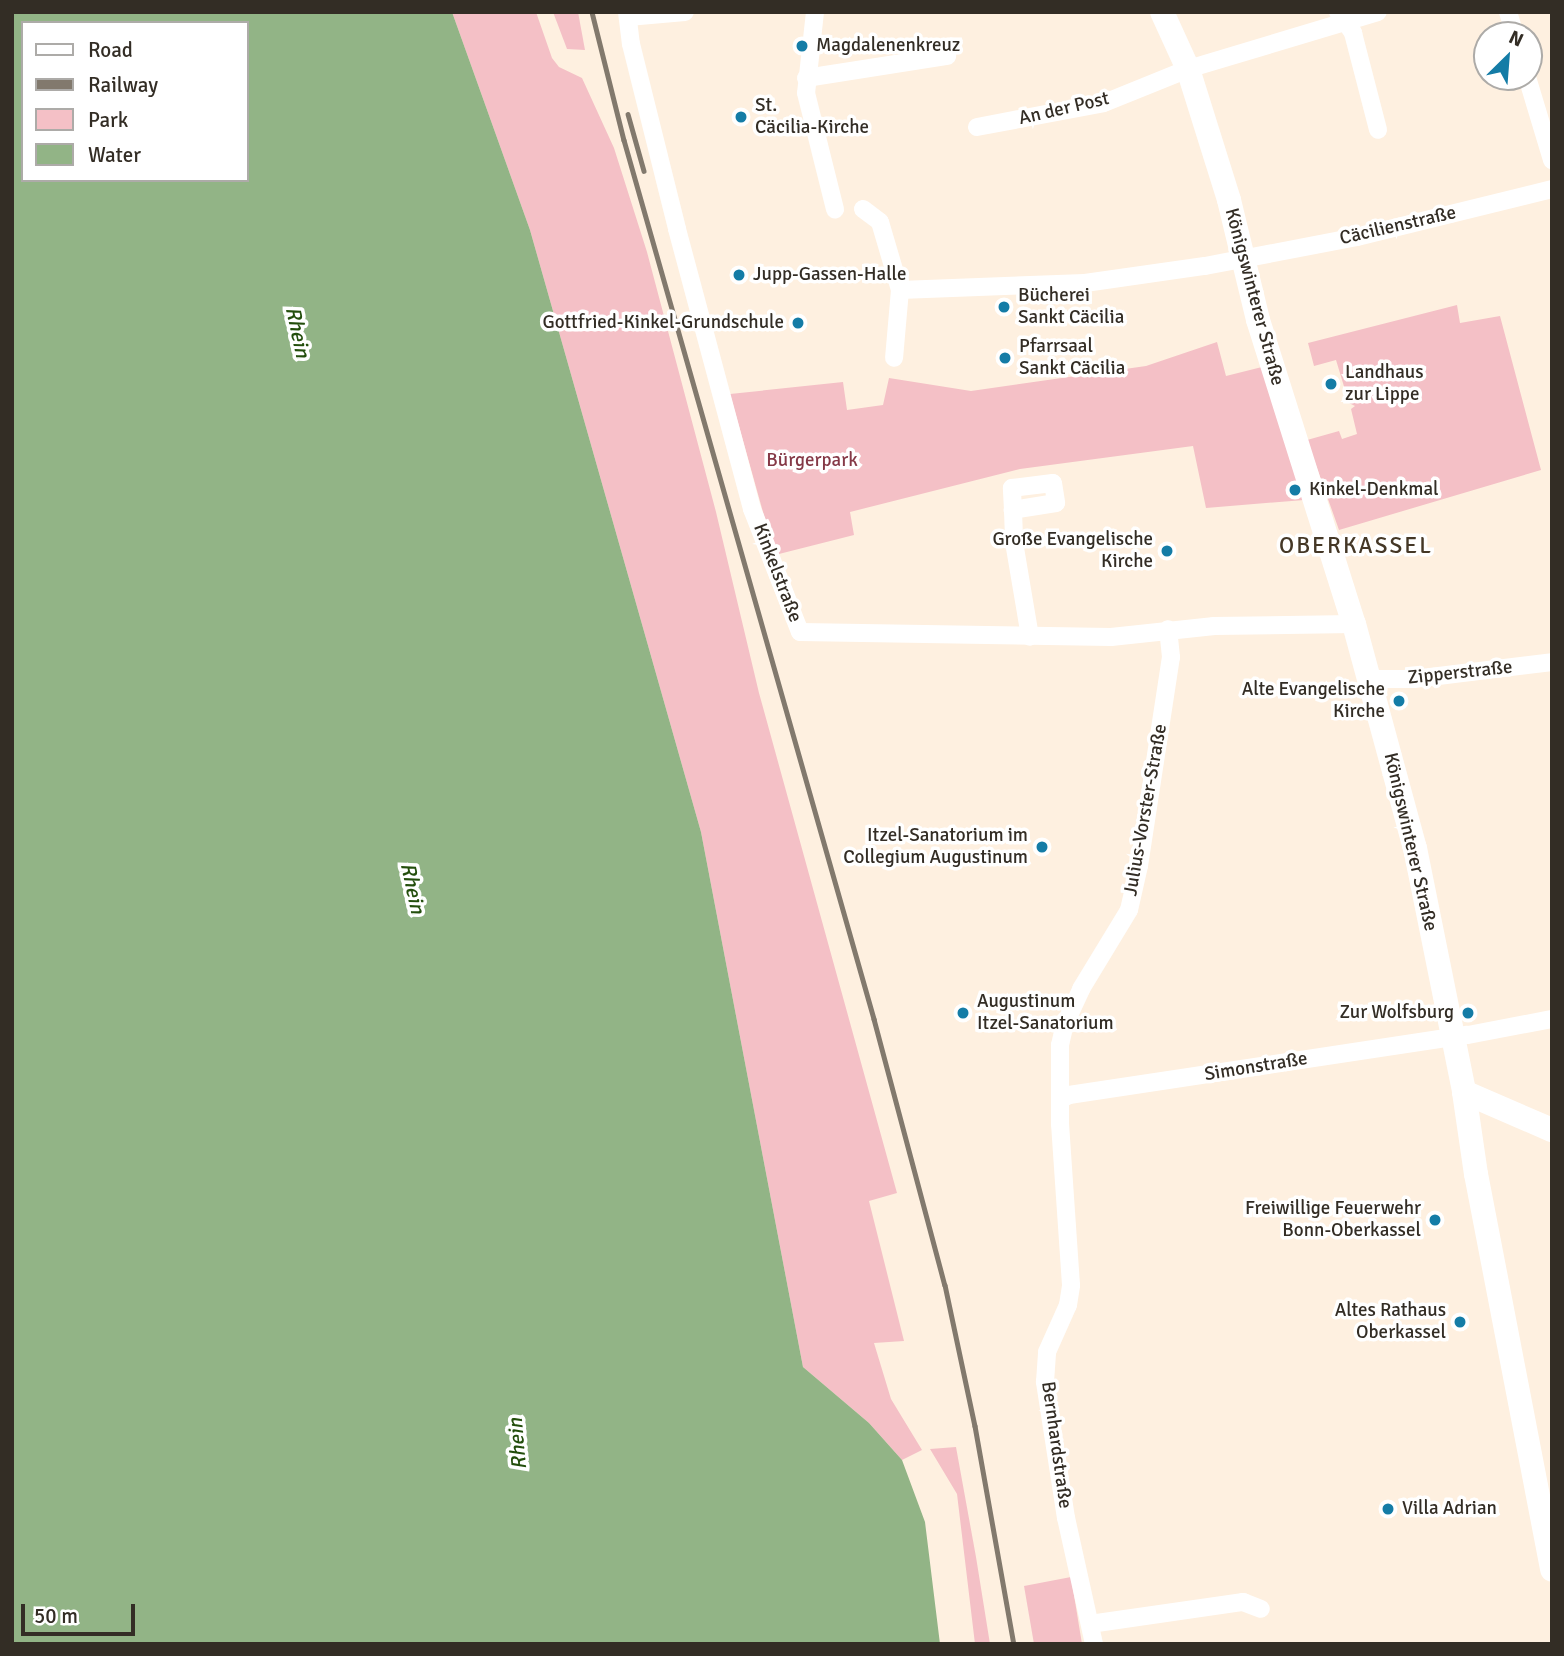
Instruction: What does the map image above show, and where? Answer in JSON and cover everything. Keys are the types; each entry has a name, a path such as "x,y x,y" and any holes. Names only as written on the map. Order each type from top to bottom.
{"main road":[{"name":"Königswinterer Straße","path":"1162,12 1188,69 1244,258 1249,289 1277,386 1354,624 1420,873 1464,1092 1476,1174 1552,1570"},
{"path":"1464,1092 1552,1130"}],"street":[{"path":"628,15 685,12"},
{"path":"815,12 806,93 835,209"},
{"name":"An der Post","path":"978,127 1104,103 1188,69 1341,17 1378,12"},
{"name":"Kinkelstraße","path":"628,15 631,44 752,509 800,632 1111,637 1168,629 1354,624"},
{"path":"1341,17 1353,33 1378,130"},
{"path":"806,78 947,56"},
{"path":"1531,91 1552,160"},
{"name":"Cäcilienstraße","path":"900,290 1085,283 1357,237 1552,190"},
{"path":"863,209 880,222 900,290 894,358"},
{"path":"1013,510 1014,542 1030,637"},
{"name":"Julius-Vorster-Straße","path":"1060,1100 1060,1045 1065,1024 1081,989 1129,910 1139,866 1171,657 1168,629"},
{"name":"Zipperstraße","path":"1369,680 1455,675 1552,662"},
{"name":"Simonstraße","path":"1060,1100 1069,1095 1452,1037 1552,1019"},
{"name":"Bernhardstraße","path":"1060,1100 1071,1285 1068,1305 1047,1352 1045,1382 1066,1518 1094,1644"},
{"path":"1090,1624 1243,1602 1261,1609"}],"green space":[{"path":"452,12 536,12 552,58 559,67 582,78 614,148 647,252 716,512 759,693 897,1193 869,1201 904,1341 874,1343 891,1399 922,1450 902,1460 869,1423 803,1367 701,832 530,230"},
{"path":"553,12 578,12 585,50 567,49"},
{"path":"1457,305 1460,323 1500,316 1541,470 1339,530 1307,440 1339,431 1342,439 1357,434 1351,409 1355,406 1349,403 1336,360 1314,366 1308,343"},
{"name":"Bürgerpark","path":"1217,342 1226,376 1262,367 1304,500 1206,508 1193,446 1020,469 850,512 854,535 775,555 730,394 843,382 847,410 883,405 889,378 971,391 1146,366"},
{"path":"956,1447 990,1644 975,1644 957,1494 930,1449"},
{"path":"1071,1577 1082,1644 1034,1644 1024,1586"}],"water":[{"name":"Rhein","path":"12,12 452,12 530,230 701,832 803,1367 869,1423 902,1460 925,1522 940,1644 12,1644"}],"railway":[{"path":"592,12 624,140 874,1019 945,1285 975,1426 1014,1644"},
{"path":"628,114 644,171"}],"place":[{"name":"Magdalenenkreuz","path":"802,46"},
{"name":"St. Cäcilia-Kirche","path":"741,117"},
{"name":"Jupp-Gassen-Halle","path":"739,275"},
{"name":"Bücherei Sankt Cäcilia","path":"1004,307"},
{"name":"Gottfried-Kinkel-Grundschule","path":"798,323"},
{"name":"Pfarrsaal Sankt Cäcilia","path":"1005,358"},
{"name":"Landhaus zur Lippe","path":"1331,384"},
{"name":"Kinkel-Denkmal","path":"1295,490"},
{"name":"Große Evangelische Kirche","path":"1167,551"},
{"name":"Alte Evangelische Kirche","path":"1399,701"},
{"name":"Itzel-Sanatorium im Collegium Augustinum","path":"1042,847"},
{"name":"Augustinum Itzel-Sanatorium","path":"963,1013"},
{"name":"Zur Wolfsburg","path":"1468,1013"},
{"name":"Freiwillige Feuerwehr Bonn-Oberkassel","path":"1435,1220"},
{"name":"Altes Rathaus Oberkassel","path":"1460,1322"},
{"name":"Villa Adrian","path":"1388,1509"}],"district":[{"name":"OBERKASSEL","path":"1356,546"}]}
